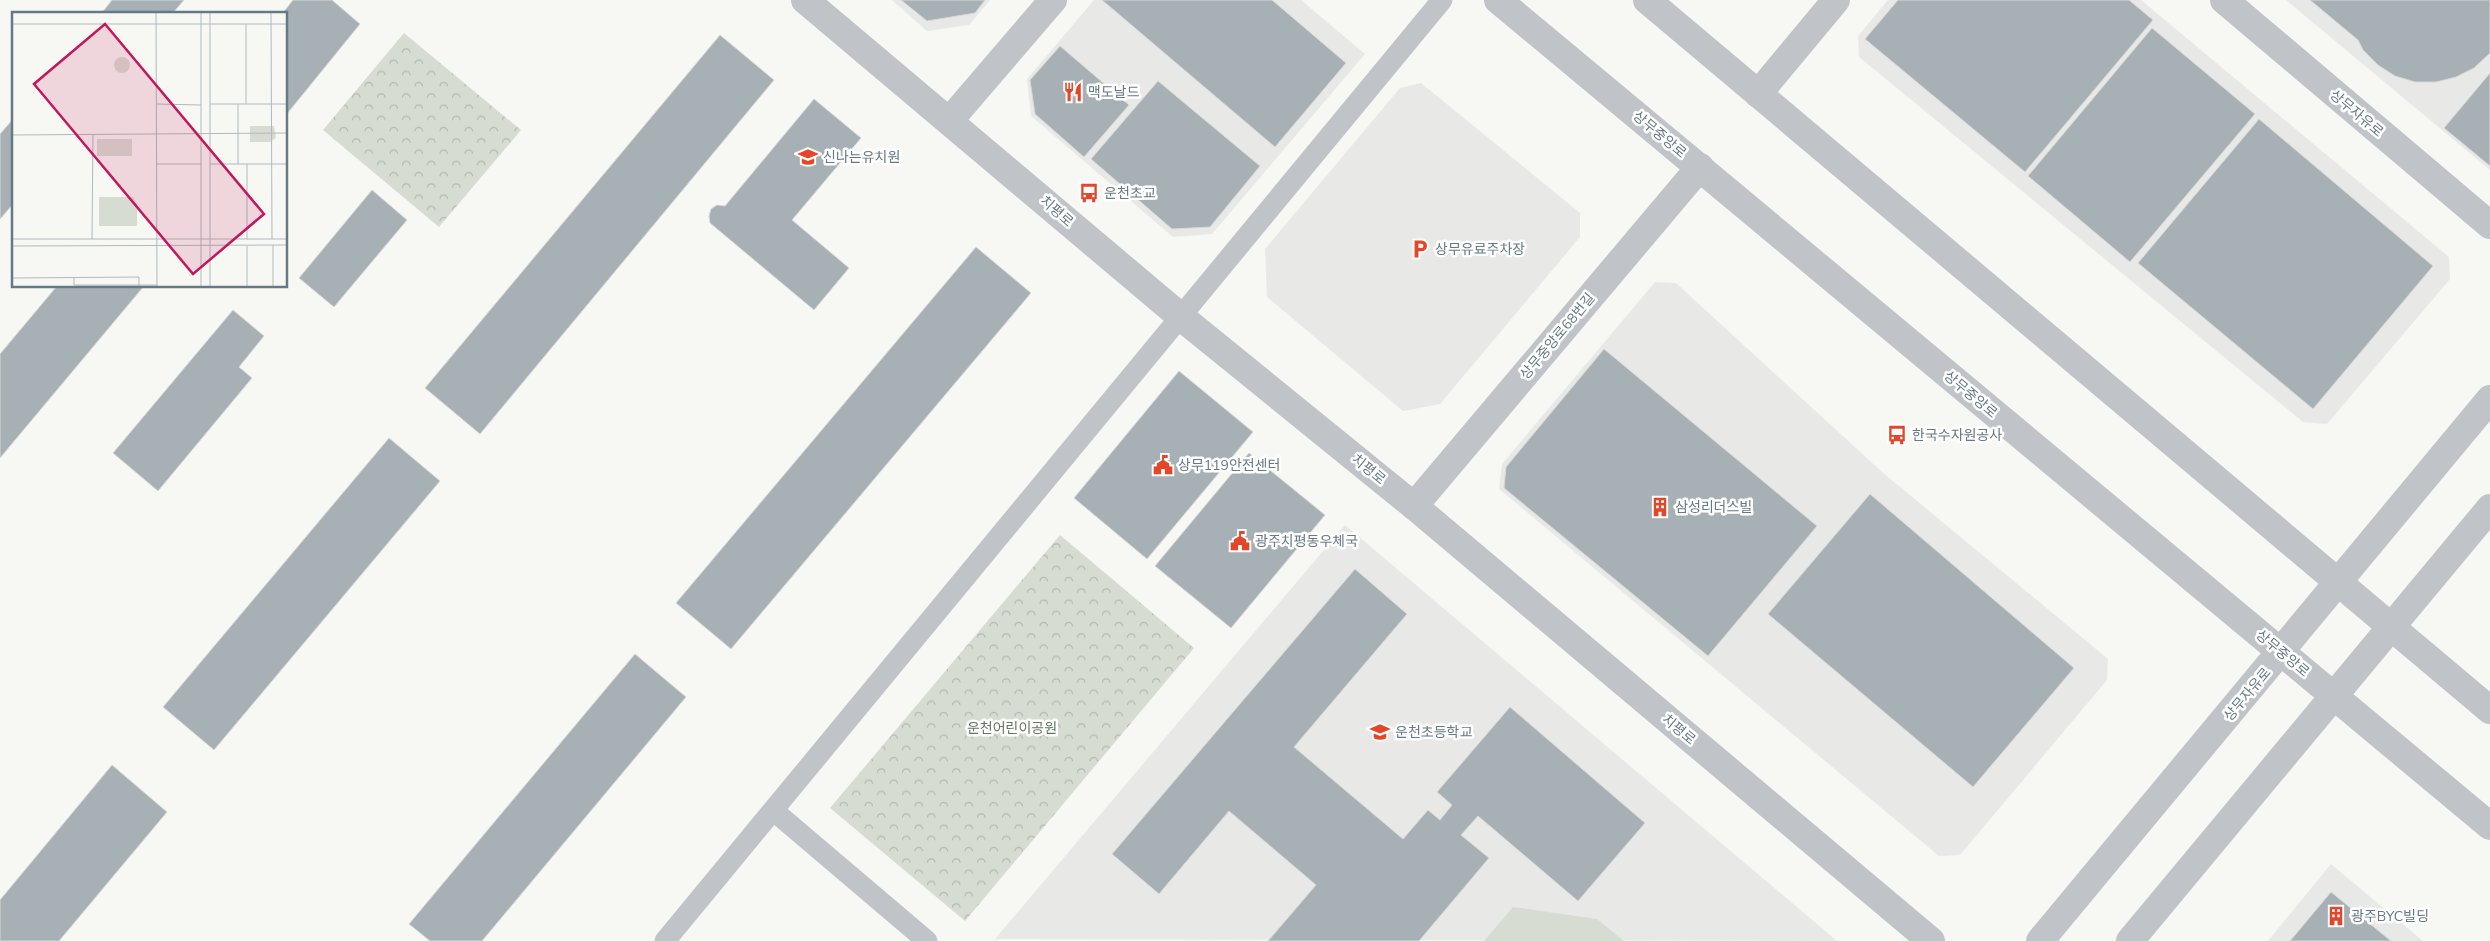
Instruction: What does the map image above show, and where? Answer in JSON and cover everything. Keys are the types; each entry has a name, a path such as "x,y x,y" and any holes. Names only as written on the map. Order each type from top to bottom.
{"street":[{"name":"치평로","path":"805,0 950,120 1181,317 1414,506 1931,941"},
{"path":"950,120 1053,0"},
{"path":"665,941 1442,0"},
{"name":"상무중앙로","path":"1498,0 2490,826"},
{"path":"1647,0 2490,710"},
{"path":"1758,94 1836,0"},
{"name":"상무자유로","path":"2224,0 2490,225"},
{"name":"상무중앙로68번길","path":"1414,506 1700,167"},
{"name":"상무자유로","path":"2040,941 2282,652 2490,399"},
{"path":"2130,941 2490,508"},
{"path":"774,811 927,941"}],"shaded area":[{"path":"892,0 990,0 969,25 927,31"},
{"path":"1094,0 1301,0 1365,54 1212,234 1173,237 1031,116 1027,79"},
{"path":"1888,0 2141,0 2449,257 2450,279 2327,424 2303,422 1859,57 1858,36"},
{"path":"2286,0 2490,0 2490,170"},
{"name":"상무유료주차장","path":"1421,83 1580,213 1580,237 1440,404 1403,411 1267,297 1265,249 1400,88"},
{"path":"1655,282 1676,283 1882,472 2108,659 2107,680 1960,855 1939,856 1499,489 1502,464"},
{"name":"운천초등학교","path":"1345,525 1837,941 995,939"},
{"path":"2331,864 2423,941 2268,941"}],"green space":[{"path":"404,33 521,130 439,227 323,130"},
{"name":"운천어린이공원","path":"1060,535 1194,648 965,921 830,808"},
{"path":"1513,907 1597,919 1624,941 1484,941"}],"building":[{"path":"112,0 184,0 174,12 103,12"},
{"path":"293,0 332,0 360,24 288,113 288,12 284,12"},
{"path":"901,0 985,0 975,13 927,21"},
{"path":"1102,0 1272,0 1346,63 1275,147"},
{"path":"1898,0 2129,0 2153,20 2025,172 1865,39"},
{"path":"2310,0 2490,0 2490,53 2474,68 2456,77 2436,82 2415,82 2395,76 2378,65 2363,50 2358,40"},
{"path":"2152,28 2255,114 2130,262 2028,176"},
{"path":"720,35 774,80 480,434 425,388"},
{"name":"맥도날드","path":"1060,46 1129,105 1084,157 1035,114 1030,80"},
{"path":"2490,73 2490,166 2444,128"},
{"path":"1158,81 1260,166 1210,227 1172,229 1091,159"},
{"path":"814,99 861,138 792,220 849,268 814,310 710,223 709,216 711,209 717,205 725,206"},
{"path":"2259,119 2433,266 2313,409 2138,263"},
{"path":"12,120 12,205 0,219 0,134"},
{"path":"372,190 407,220 334,307 299,278"},
{"path":"976,247 1031,293 731,649 676,603"},
{"path":"55,288 142,288 0,458 0,354"},
{"path":"233,310 264,336 239,367 252,378 158,491 113,453"},
{"name":"삼성리더스빌","path":"1604,349 1817,526 1708,656 1504,488 1506,467"},
{"name":"상무119안전센터","path":"1179,371 1253,432 1147,559 1074,498"},
{"path":"389,438 440,481 214,750 163,707"},
{"name":"광주치평동우체국","path":"1249,453 1325,515 1231,628 1155,566"},
{"path":"1870,494 2074,668 1973,787 1768,614"},
{"name":"운천초등학교","path":"1355,569 1407,614 1294,747 1403,839 1428,810 1440,820 1452,805 1437,792 1510,707 1645,823 1578,901 1478,816 1461,835 1489,858 1419,941 1268,941 1316,885 1229,811 1159,894 1112,854"},
{"path":"635,654 686,697 482,941 430,941 409,924"},
{"path":"112,765 167,812 59,941 0,941 0,900"},
{"name":"광주BYC빌딩","path":"2331,892 2391,941 2290,941"}],"place":[{"name":"맥도날드","path":"1073,92"},
{"name":"신나는유치원","path":"808,157"},
{"name":"운천초교","path":"1089,193"},
{"name":"상무유료주차장","path":"1420,249"},
{"name":"한국수자원공사","path":"1897,435"},
{"name":"상무119안전센터","path":"1163,465"},
{"name":"삼성리더스빌","path":"1660,507"},
{"name":"광주치평동우체국","path":"1240,541"},
{"name":"운천초등학교","path":"1380,732"},
{"name":"광주BYC빌딩","path":"2336,916"}]}
